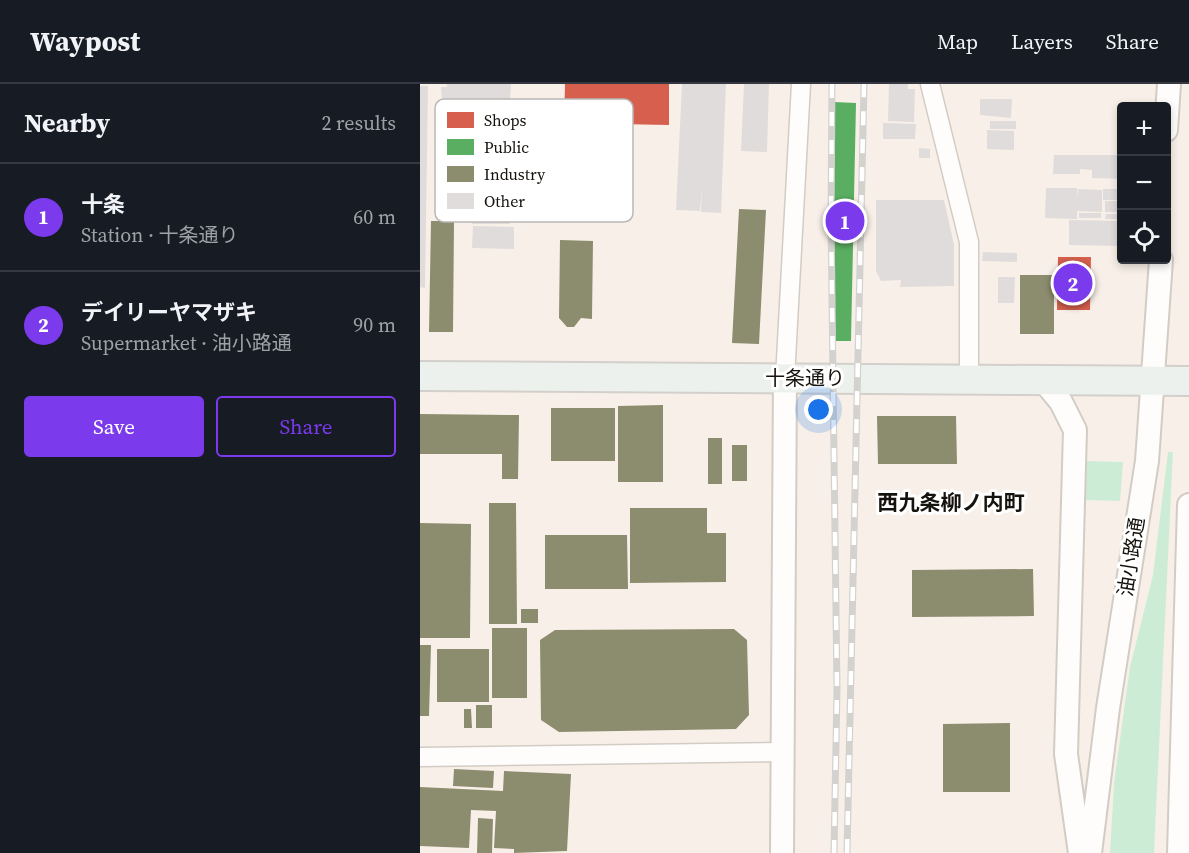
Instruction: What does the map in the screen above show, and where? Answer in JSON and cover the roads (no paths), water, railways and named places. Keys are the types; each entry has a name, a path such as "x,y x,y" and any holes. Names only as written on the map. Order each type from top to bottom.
{"main road":[{"name":"十条通り","path":"420,376 1189,381"}],"street":[{"path":"782,853 785,378 801,84"},
{"path":"930,84 969,242 969,379"},
{"path":"1168,84 1168,102"},
{"name":"油小路通","path":"1090,853 1108,708 1147,461 1161,264"},
{"path":"1042,379 1061,402 1075,430 1066,754 1080,853"},
{"path":"1179,853 1189,505"},
{"path":"420,757 784,752"}],"railway":[{"path":"832,84 831,221 837,689 834,853"},
{"path":"847,853 864,84"}],"place":[{"name":"十条","path":"845,221"},
{"name":"デイリーヤマザキ","path":"1073,283"}],"district":[{"name":"西九条柳ノ内町","path":"951,503"}]}
